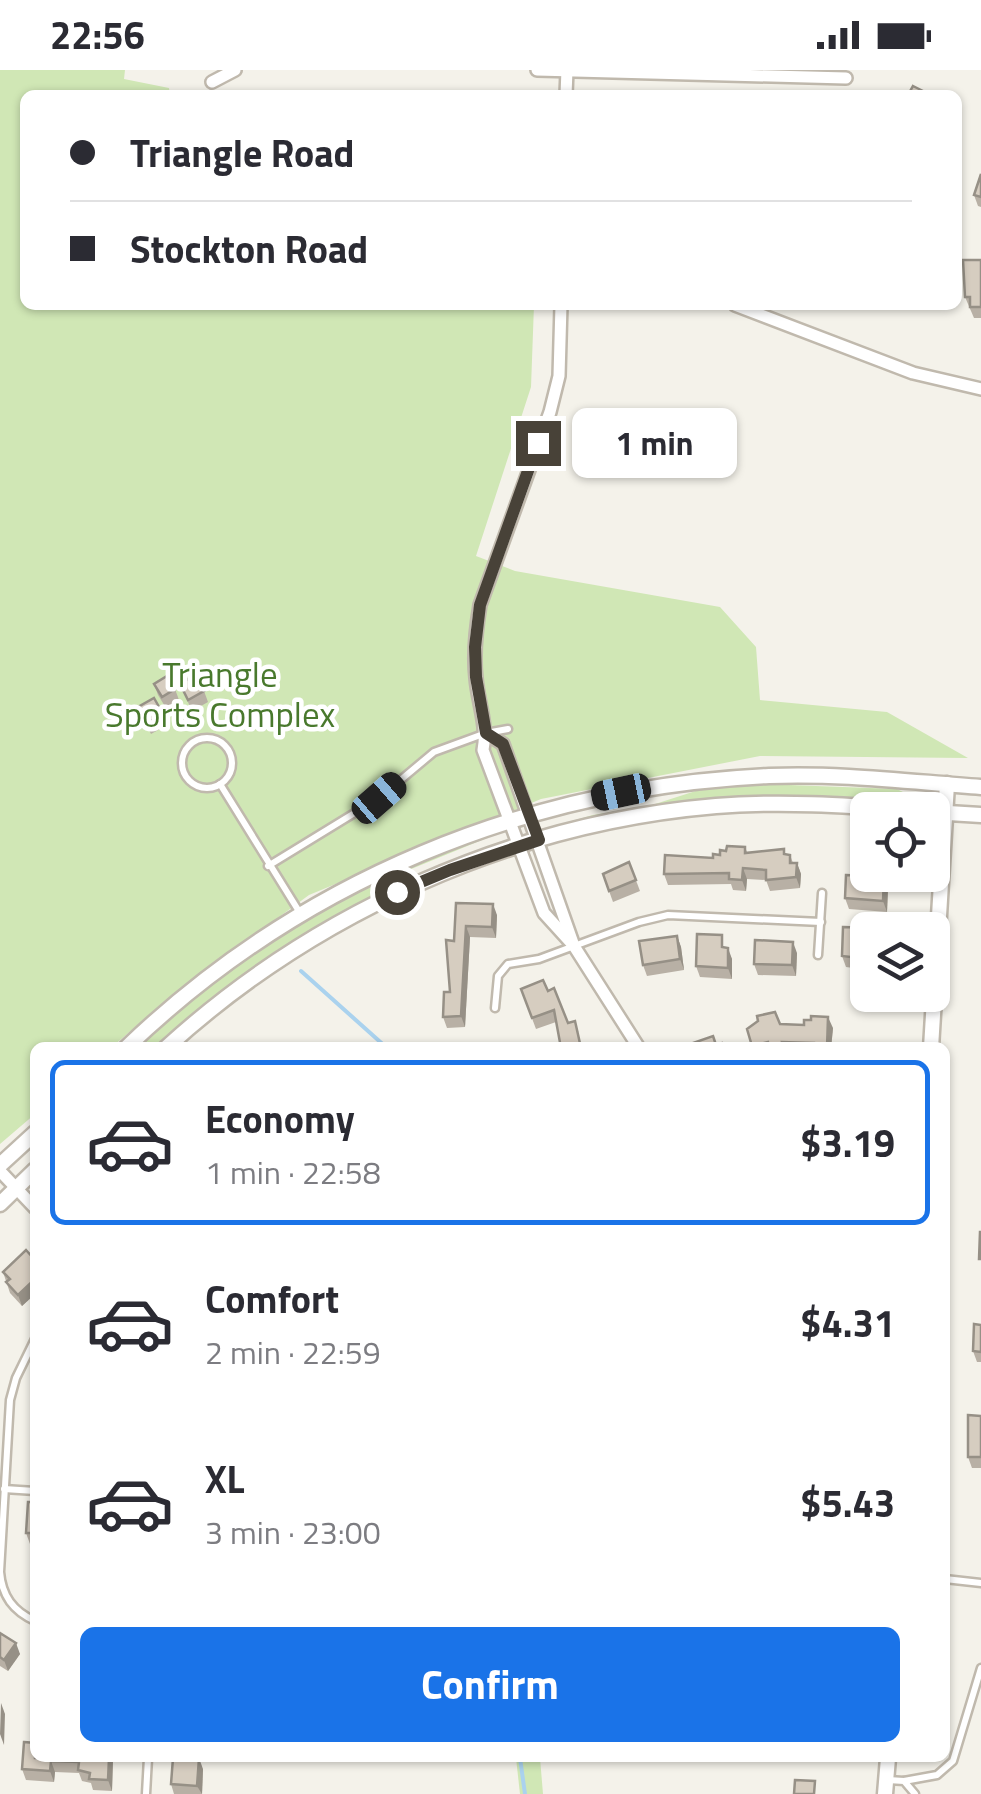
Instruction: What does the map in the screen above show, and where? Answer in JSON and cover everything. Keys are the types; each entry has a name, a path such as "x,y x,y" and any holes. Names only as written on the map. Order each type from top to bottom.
{"street":[{"path":"212,82 235,70"},
{"path":"537,70 846,78"},
{"path":"561,310 558,376 550,412 476,625 476,677 486,733 483,750 544,913 574,946 634,1042"},
{"path":"748,310 912,372 981,389"},
{"path":"486,733 503,744 574,946"},
{"path":"133,1042 225,963 300,914 387,866 508,820 621,792 716,780 791,776 981,787"},
{"path":"945,792 947,784"},
{"path":"173,1042 262,971 350,917 450,870 539,840 645,816 716,806 850,806"},
{"path":"950,813 981,815"},
{"path":"931,1042 936,892"},
{"path":"30,1138 0,1168 30,1203"},
{"path":"12,1154 30,1170"},
{"path":"0,1204 30,1176"},
{"path":"886,1787 888,1762"}],"lane":[{"path":"268,866 379,798 434,752 508,728"},
{"path":"212,739 226,748 232,763 220,784 197,786 185,775 182,760 196,741 212,739"},
{"path":"220,784 300,914"},
{"path":"818,954 822,893"},
{"path":"495,1008 498,976 508,964 538,960 668,916 821,922"},
{"path":"30,1349 10,1400 1,1585 12,1606 30,1618"},
{"path":"4,1489 30,1491"},
{"path":"950,1580 981,1583"},
{"path":"886,1787 937,1775 953,1762 981,1668"},
{"path":"146,1794 148,1762"},
{"path":"904,1781 915,1794"}],"green space":[{"name":"Triangle Sports Complex","path":"0,70 125,70 124,79 169,90 20,90 20,310 534,310 531,387 476,556 515,571 720,607 756,647 760,700 887,712 968,758 760,756 541,799 309,895 169,998 118,1042 30,1042 30,1118 0,1144"},
{"path":"761,784 903,792 850,792 850,799 784,796 710,800 547,828 652,805 705,788"},
{"path":"499,833 399,874 378,894 277,950 162,1042 145,1042 173,1013 257,948 355,891 453,848"},
{"path":"516,1762 540,1762 543,1794 520,1794"}],"building":[{"path":"981,174 981,197 974,195"},
{"path":"963,260 981,260 981,307 970,307 970,297 965,297"},
{"path":"195,675 204,691 188,700 180,684"},
{"path":"167,676 175,689 162,697 154,684"},
{"path":"154,698 163,714 147,723 138,707"},
{"path":"727,846 745,847 745,853 784,849 784,854 790,855 790,863 797,863 796,877 766,880 766,870 743,868 742,880 729,879 729,873 664,874 665,855 713,858 713,854 720,855 720,850 726,851"},
{"path":"629,862 636,880 609,891 603,874"},
{"path":"846,875 850,875 850,892 883,892 883,901 845,898"},
{"path":"456,903 493,904 492,927 466,926 461,1016 443,1017 444,992 450,992 446,940 454,941"},
{"path":"843,927 850,927 850,957 842,956"},
{"path":"697,934 722,935 722,947 728,948 728,968 696,966"},
{"path":"677,936 680,959 643,965 639,941"},
{"path":"755,940 793,942 792,965 754,964"},
{"path":"543,980 548,991 554,988 568,1023 575,1021 580,1042 560,1042 554,1010 532,1018 521,989"},
{"path":"775,1012 780,1024 804,1025 804,1020 811,1020 811,1016 828,1017 827,1042 751,1042 747,1029 758,1021 757,1016"},
{"path":"26,1250 30,1254 30,1284 18,1295 3,1272"},
{"path":"974,1324 981,1325 981,1352 973,1351"},
{"path":"968,1415 981,1416 981,1457 968,1457"},
{"path":"28,1502 30,1502 30,1533 26,1533"},
{"path":"0,1633 16,1643 4,1660 0,1657"},
{"path":"24,1742 30,1743 30,1762 51,1762 50,1771 22,1769"},
{"path":"79,1762 109,1762 108,1780 89,1779 90,1773 78,1770"},
{"path":"173,1762 199,1762 197,1786 171,1784"},
{"path":"795,1780 815,1781 814,1794 794,1794"}],"waterway":[{"path":"301,971 380,1042"},
{"path":"521,1762 525,1794"}],"route":[{"path":"397,892 539,840 503,744 486,733 475,647 480,605 538,443"}]}
